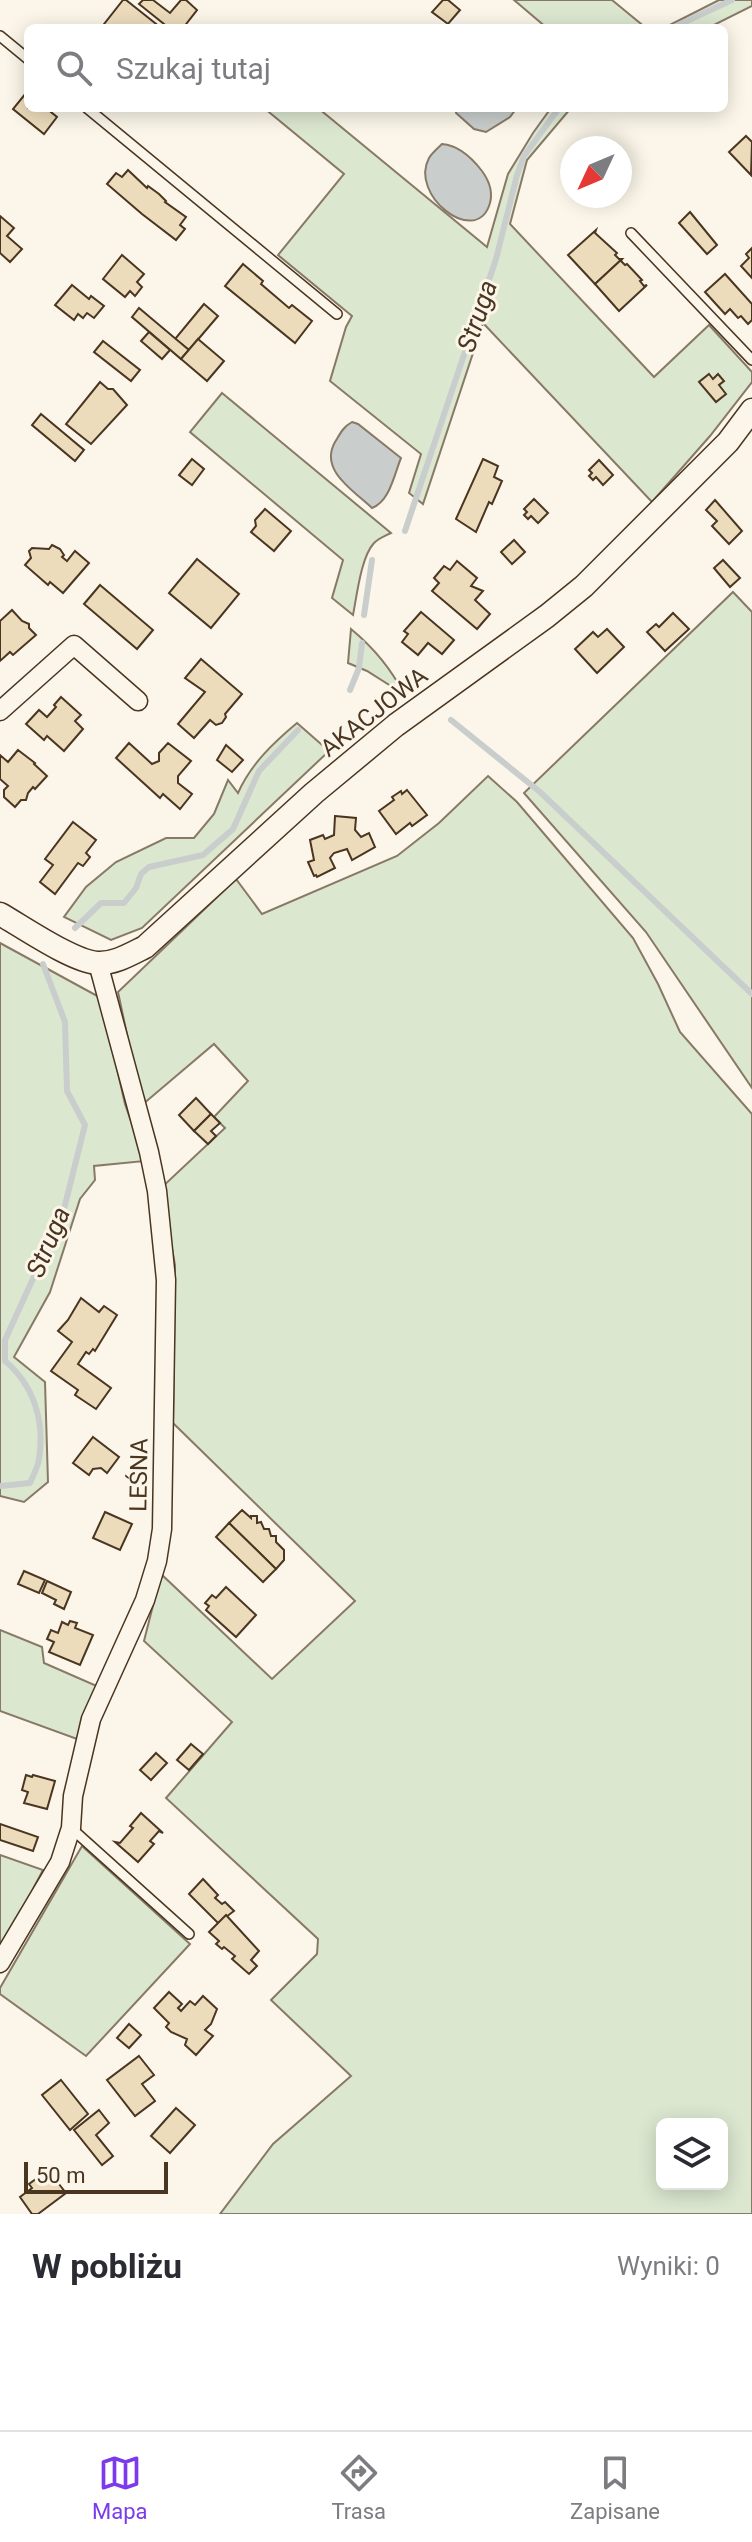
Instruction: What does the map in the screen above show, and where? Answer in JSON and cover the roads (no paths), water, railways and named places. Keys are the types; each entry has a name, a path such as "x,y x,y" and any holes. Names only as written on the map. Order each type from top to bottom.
{"street":[{"name":"AKACJOWA","path":"98,963 121,960 145,947 314,793 396,725 584,586 728,442 752,410"},
{"path":"0,711 74,645 138,701"},
{"path":"0,914 82,959 98,963"},
{"name":"LEŚNA","path":"0,1963 60,1862 71,1828 73,1796 91,1719 145,1600 157,1561 162,1529 166,1280 157,1191 98,963"}],"lane":[{"path":"0,36 24,56"},
{"path":"92,112 337,314"},
{"path":"631,233 752,360"},
{"path":"71,1828 189,1934"}],"waterway":[{"name":"Struga","path":"681,24 732,0"},
{"name":"Struga","path":"405,531 496,259 517,175 524,156 556,112"},
{"name":"Struga","path":"364,615 372,560"},
{"name":"Struga","path":"350,690 359,668 362,643"},
{"path":"451,720 540,792 752,994"},
{"name":"Struga","path":"75,928 101,903 124,903 136,888 141,874 149,867 203,855 233,829 259,771 298,730"},
{"name":"Struga","path":"0,1486 30,1483 38,1462 39,1418 23,1381 5,1361 5,1340 63,1213 85,1125 67,1091 65,1022 43,964"}]}
